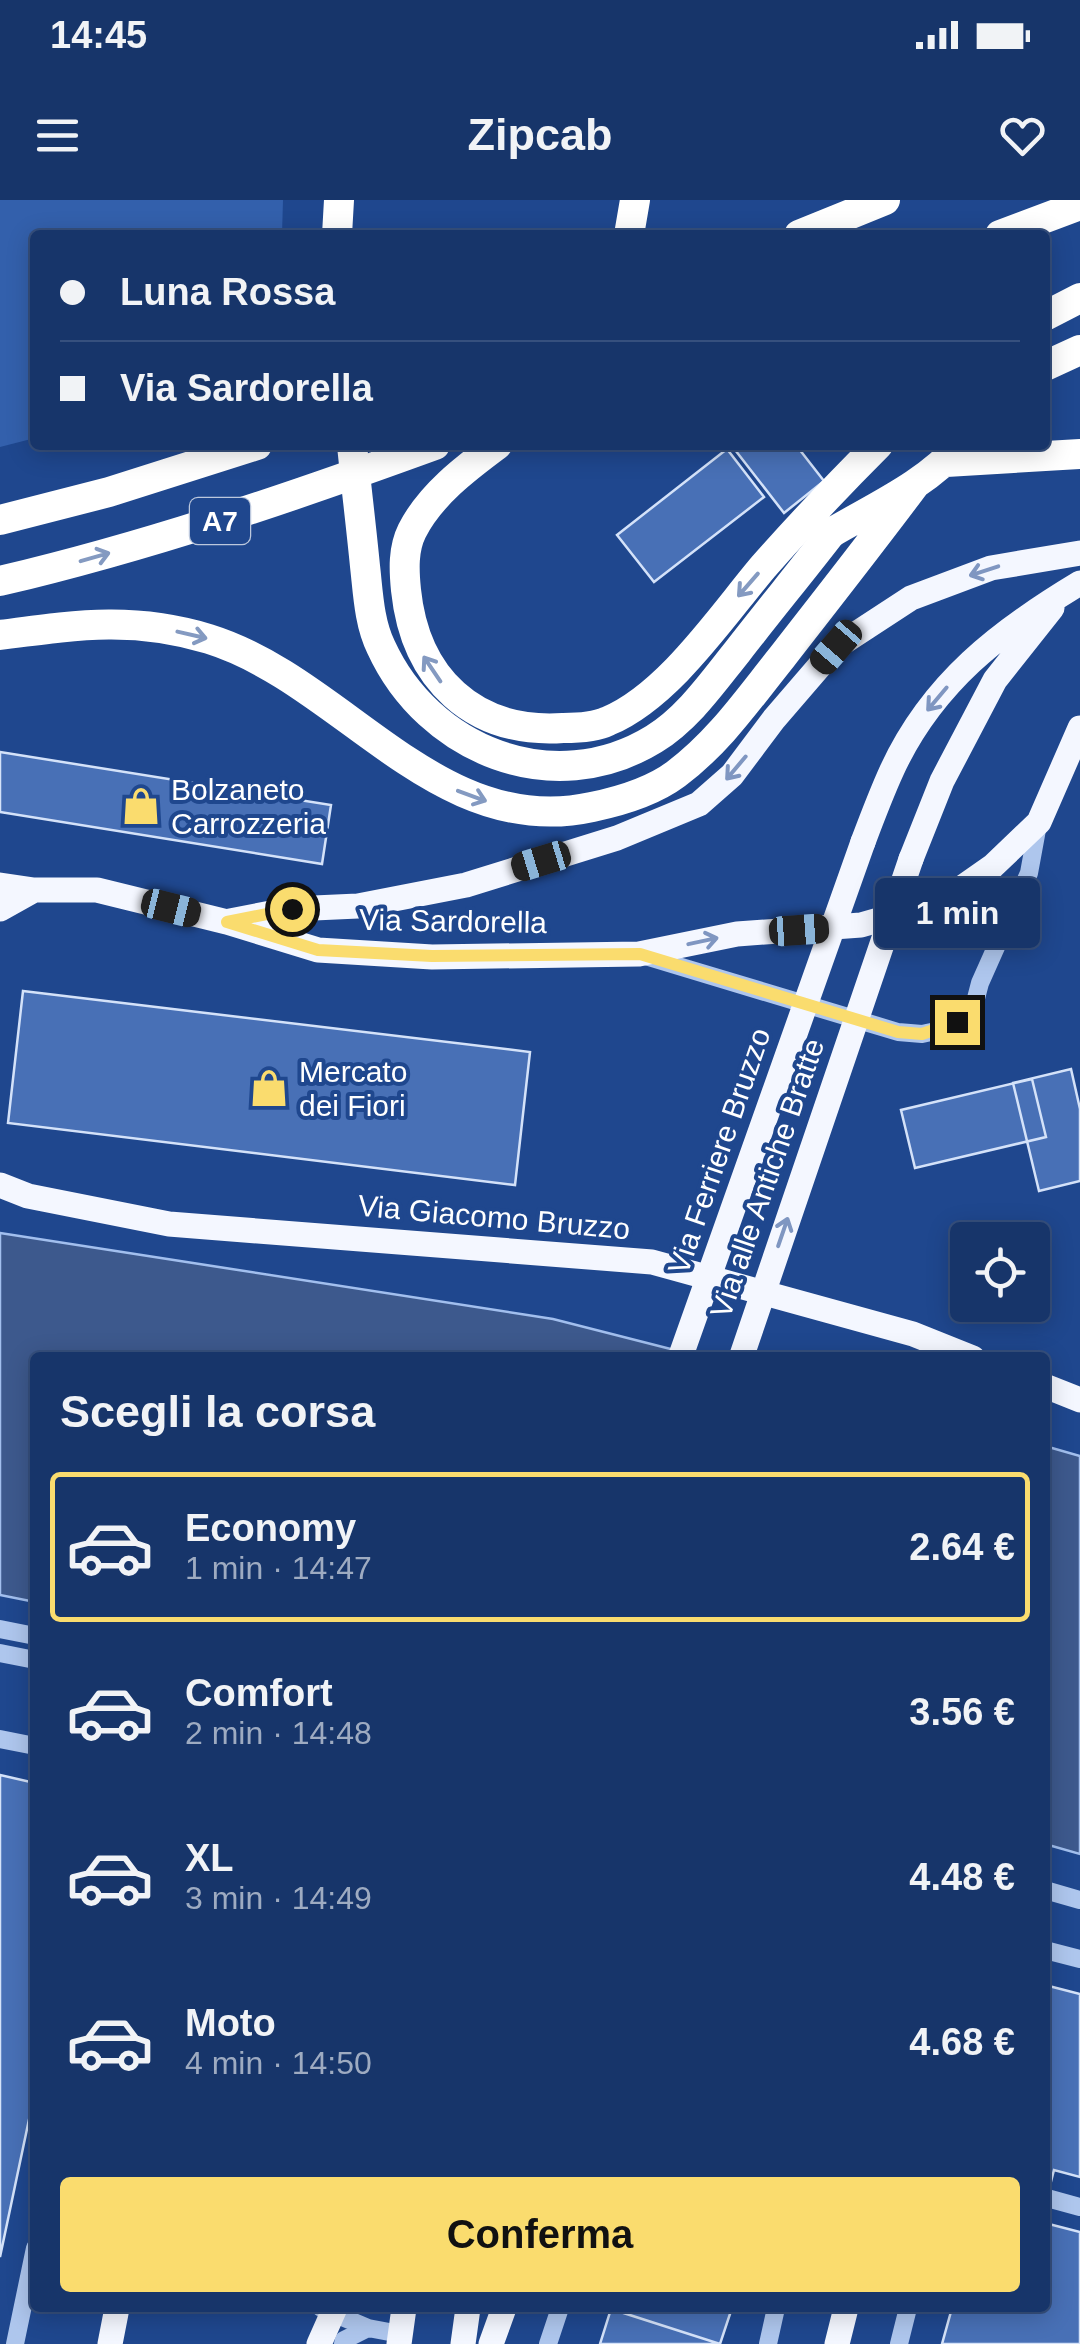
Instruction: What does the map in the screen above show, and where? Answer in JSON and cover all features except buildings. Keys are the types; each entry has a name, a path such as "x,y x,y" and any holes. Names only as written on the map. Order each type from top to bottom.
{"highway":[{"path":"337,230 339,200"},
{"path":"630,230 635,200"},
{"path":"811,230 886,200"},
{"path":"1013,230 1080,205"},
{"path":"1050,313 1080,298"},
{"path":"1050,364 1080,350"},
{"path":"206,463 236,450"},
{"name":"A7","path":"0,520 242,450"},
{"path":"353,450 370,608 380,646 401,682 434,720 464,742 497,757 536,765 574,765 609,758 654,740 692,707 874,450"},
{"name":"A7","path":"0,581 253,511 421,450"},
{"path":"491,450 427,506 410,534 404,564 408,605 418,646 431,672 451,694 480,712 536,730 606,723 653,696 888,450"},
{"path":"0,635 125,622 210,639 254,657 293,680 446,787 529,812 576,810 618,801 673,777 722,734 916,483 953,454 1080,454"},
{"path":"821,522 916,483"}],"main road":[{"path":"227,922 292,909 358,906 466,885 617,838 699,804 732,775 824,660 851,637 911,598 991,568 1080,552"},
{"name":"Via Ferriere Bruzzo","path":"682,1352 863,842 893,768 928,707 968,662 1008,628 1072,588"},
{"name":"Via alle Antiche Bratte","path":"742,1352 911,859 942,781 996,680 1072,588"},
{"name":"Via Sardorella","path":"0,885 34,890 96,890 227,922 318,950 432,956 640,954 737,934 861,926 953,894 993,866 1039,822 1080,728"},
{"name":"Via Sardorella","path":"0,909 34,890"},
{"name":"Via Giacomo Bruzzo","path":"0,1186 28,1196 169,1224 652,1262 913,1334 959,1352"},
{"path":"1050,1388 1080,1400"},
{"path":"110,2344 117,2312"},
{"path":"319,2344 333,2312"},
{"path":"400,2339 403,2312"},
{"path":"464,2344 468,2312"},
{"path":"492,2344 503,2312"},
{"path":"838,2344 845,2312"}],"street":[{"name":"Via Sardorella","path":"640,954 898,1032 922,1034 944,1029 974,1006 980,983 1029,872 1039,822"},
{"path":"0,1628 30,1635"},
{"path":"0,1653 30,1659"},
{"path":"0,1739 30,1745"},
{"path":"1050,1891 1080,1900"},
{"path":"1050,1951 1080,1959"},
{"path":"1050,2199 1080,2207"},
{"path":"15,2344 30,2272"},
{"path":"327,2312 365,2336"},
{"path":"548,2344 559,2312"},
{"path":"768,2344 775,2312"},
{"path":"899,2344 907,2312"},
{"path":"343,2344 344,2340 365,2336 400,2339"}],"shaded area":[{"path":"0,200 283,200 282,230 30,230 30,439 0,447"},
{"path":"0,1233 553,1319 682,1352 30,1352 30,1601 0,1595"},
{"path":"1050,1447 1080,1456 1080,1854 1050,1845"}],"place":[{"name":"Bolzaneto Carrozzeria","path":"141,806"},
{"name":"Mercato dei Fiori","path":"269,1088"}],"route":[{"path":"292,909 227,922 318,950 432,956 640,954 898,1032 922,1034 957,1022"}]}
